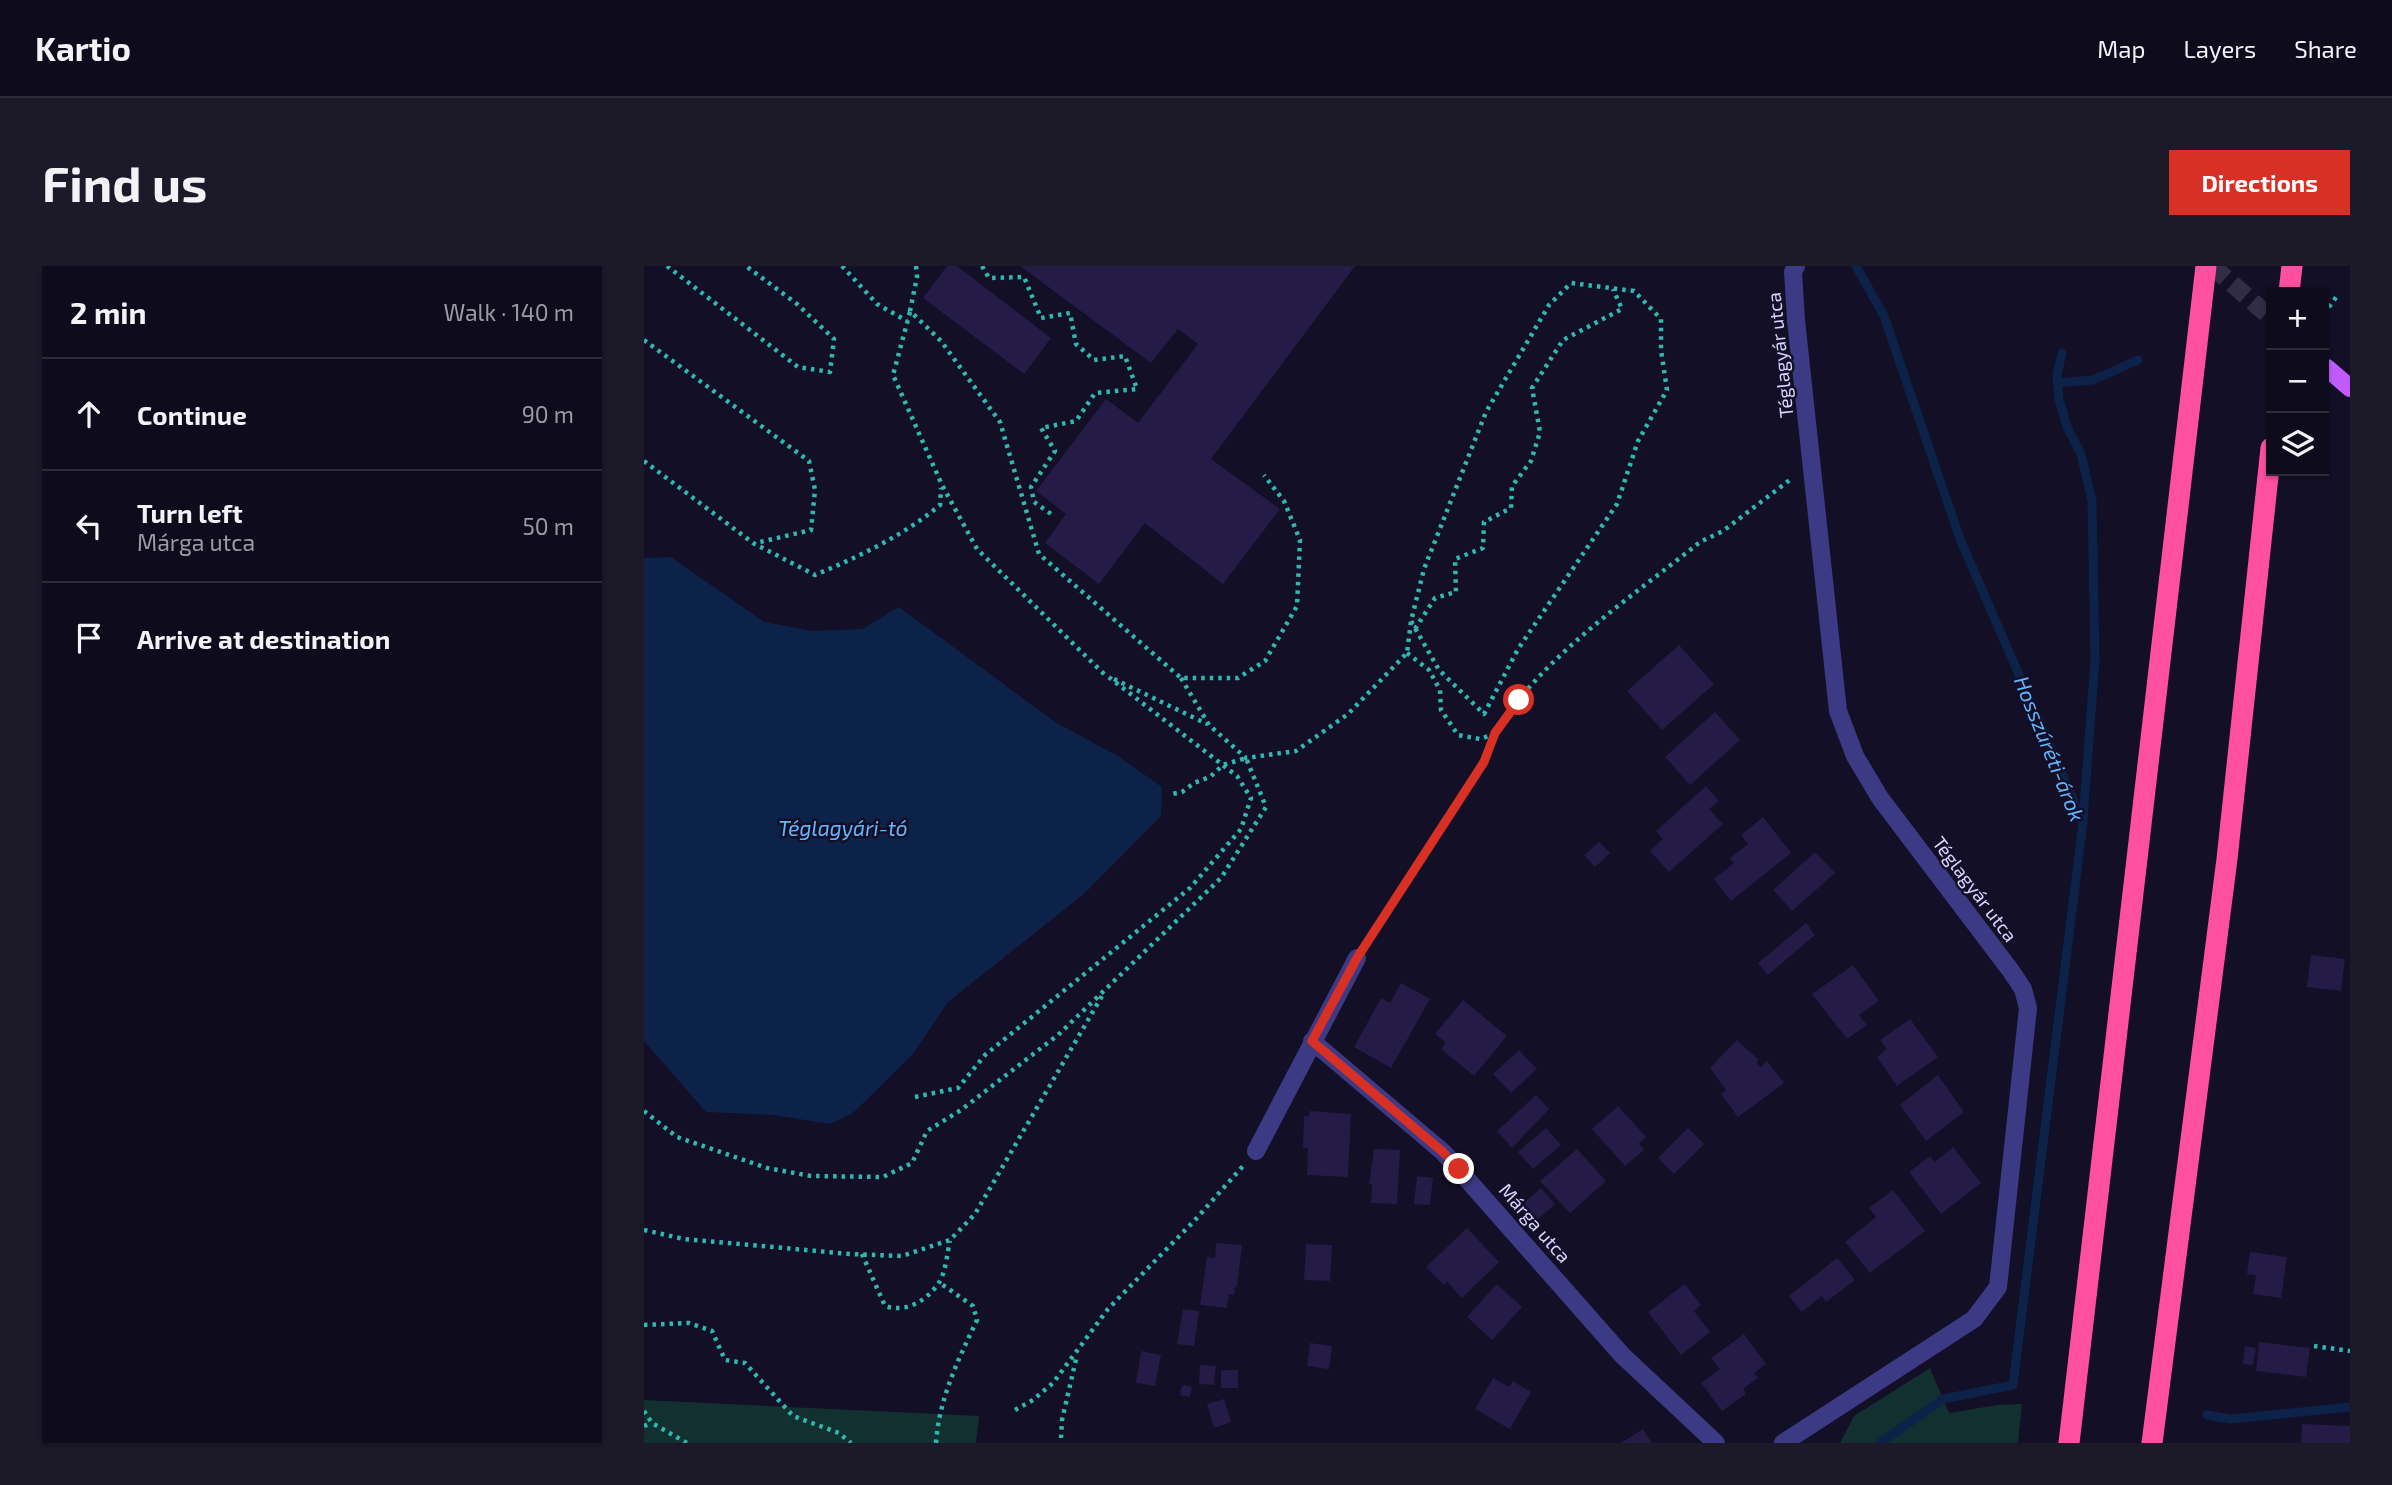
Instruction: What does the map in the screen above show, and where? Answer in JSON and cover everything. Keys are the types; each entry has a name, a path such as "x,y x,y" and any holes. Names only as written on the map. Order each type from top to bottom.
{"highway":[{"path":"2069,1443 2206,266"},
{"path":"2290,287 2292,266"},
{"path":"2152,1443 2227,859 2268,476"}],"main road":[{"path":"2329,369 2350,388"}],"street":[{"name":"Téglagyár utca","path":"1783,1443 1974,1319 1998,1287 2028,1008 2022,989 2011,971 1880,798 1855,756 1838,711 1796,320 1793,272 1796,266"},
{"path":"1256,1151 1357,958"},
{"name":"Márga utca","path":"1312,1041 1443,1152 1622,1355 1716,1443"}],"path":[{"path":"667,266 798,368 830,372 834,339 797,304 746,266"},
{"path":"842,266 877,304 907,321"},
{"path":"915,1097 958,1088 985,1055 1190,888 1241,829 1251,798 1237,776 1106,676 977,549 942,485 893,375 910,311 917,277 916,266"},
{"path":"982,266 989,278 1024,277 1041,318 1070,313 1076,344 1094,360 1125,356 1137,389 1095,393 1076,421 1041,428 1055,451 1031,487 1034,502 1054,516"},
{"path":"1172,794 1182,792 1194,783 1210,777 1223,765 1246,758 1296,751 1348,714 1407,653 1411,621 1424,569 1486,412 1549,305 1571,282 1634,291 1661,319 1661,350 1667,390 1638,441 1617,504 1518,649 1484,714 1438,670 1411,621"},
{"path":"1415,629 1435,598 1456,592 1455,559 1483,548 1484,522 1511,508 1512,486 1531,461 1540,432 1532,388 1563,340 1622,309 1613,288"},
{"path":"2329,307 2337,296"},
{"path":"644,1111 677,1137 767,1168 811,1176 883,1177 912,1163 927,1131 961,1110 1058,1035 1222,878 1266,807 1246,758 1209,724 1181,678 1039,554 1000,422 940,341 910,311"},
{"path":"644,340 809,461 815,489 811,530 753,543"},
{"path":"644,461 753,543 815,575 851,560 914,526 940,505 942,485"},
{"path":"1357,958 1484,762 1495,733 1519,700 1574,642 1700,542 1723,531 1785,482 1812,466"},
{"path":"1181,678 1238,678 1265,661 1297,606 1300,540 1284,501 1264,475"},
{"path":"1407,653 1429,670 1440,690 1441,710 1458,735 1480,739 1495,733"},
{"path":"1106,676 1209,724"},
{"path":"644,1230 684,1239 902,1256 950,1240 975,1214 1106,989"},
{"path":"1015,1410 1033,1400 1053,1383 1108,1308 1195,1220 1256,1151"},
{"path":"862,1254 886,1306 894,1309 914,1306 940,1283 950,1240"},
{"path":"936,1443 938,1418 954,1369 977,1321 973,1306 940,1283"},
{"path":"644,1325 689,1323 712,1331 725,1360 746,1363 793,1416 839,1433 851,1443"},
{"path":"2314,1346 2350,1351"},
{"path":"1061,1438 1062,1420 1078,1351"},
{"path":"644,1411 652,1423 687,1443"},
{"path":"644,1426 652,1423"}],"green space":[{"path":"1930,1368 1949,1413 2022,1404 2018,1443 1840,1443 1854,1416"},
{"path":"644,1400 979,1416 976,1443 644,1443"}],"water":[{"name":"Téglagyári-tó","path":"671,557 764,622 813,631 862,629 899,607 1055,722 1118,756 1162,787 1161,816 1085,893 948,1002 913,1054 853,1113 830,1124 773,1115 706,1112 644,1041 644,558"}],"building":[{"path":"947,266 957,266 1051,338 1024,374 923,298"},
{"path":"1020,266 1355,266 1211,459 1280,509 1223,584 1145,523 1099,584 1045,543 1066,514 1036,491 1106,399 1138,423 1198,344 1178,329 1151,363"},
{"path":"1679,645 1714,684 1662,730 1627,691"},
{"path":"1715,712 1740,740 1690,785 1665,757"},
{"path":"1706,786 1719,801 1709,809 1723,824 1669,872 1650,851 1663,839 1656,831"},
{"path":"1763,817 1791,853 1731,901 1714,879 1734,863 1730,858 1748,844 1741,835"},
{"path":"1599,842 1610,853 1595,867 1584,855"},
{"path":"1815,852 1835,873 1792,911 1773,890"},
{"path":"1806,923 1815,935 1768,975 1758,963"},
{"path":"2311,955 2345,959 2341,991 2307,987"},
{"path":"1853,965 1879,1001 1859,1015 1867,1025 1847,1039 1812,994"},
{"path":"1401,983 1430,999 1391,1068 1354,1047 1381,998 1390,1003"},
{"path":"1463,1000 1507,1036 1474,1076 1441,1049 1446,1043 1435,1034"},
{"path":"1910,1019 1938,1057 1897,1086 1877,1057 1887,1049 1880,1040"},
{"path":"1737,1040 1759,1060 1756,1062 1760,1067 1767,1061 1784,1083 1738,1117 1721,1094 1726,1090 1710,1068"},
{"path":"1519,1050 1537,1069 1511,1093 1493,1074"},
{"path":"1938,1075 1964,1112 1926,1141 1900,1105"},
{"path":"1536,1095 1549,1109 1512,1148 1497,1131"},
{"path":"1618,1106 1646,1137 1639,1143 1644,1150 1625,1166 1592,1129"},
{"path":"1310,1111 1351,1114 1348,1177 1307,1175 1308,1148 1303,1148 1304,1116 1309,1116"},
{"path":"1546,1128 1561,1145 1533,1169 1518,1152"},
{"path":"1688,1128 1704,1144 1674,1174 1658,1158"},
{"path":"1953,1147 1981,1183 1941,1214 1909,1172 1930,1156 1935,1162"},
{"path":"1374,1149 1400,1150 1397,1204 1371,1203 1372,1184 1369,1184"},
{"path":"1577,1149 1606,1181 1570,1213 1540,1181"},
{"path":"1417,1176 1433,1178 1430,1205 1414,1204"},
{"path":"1541,1188 1555,1204 1527,1229 1521,1223 1532,1213 1523,1204"},
{"path":"1893,1190 1925,1231 1870,1273 1845,1242 1876,1217 1869,1208"},
{"path":"1467,1228 1499,1262 1462,1298 1447,1282 1444,1285 1426,1267"},
{"path":"1216,1243 1242,1245 1237,1287 1234,1295 1229,1294 1227,1308 1200,1305 1207,1257 1215,1258"},
{"path":"1306,1244 1332,1245 1330,1281 1304,1280"},
{"path":"2250,1252 2287,1257 2281,1298 2253,1294 2256,1275 2247,1274"},
{"path":"1837,1258 1855,1280 1826,1302 1822,1296 1802,1312 1789,1296"},
{"path":"1497,1284 1522,1307 1492,1340 1467,1317"},
{"path":"1685,1284 1701,1305 1694,1311 1710,1332 1681,1355 1648,1312"},
{"path":"1183,1309 1199,1311 1194,1346 1177,1344"},
{"path":"1744,1334 1766,1364 1754,1373 1758,1378 1743,1389 1746,1394 1722,1411 1701,1383 1720,1369 1711,1358"},
{"path":"2259,1342 2310,1348 2306,1377 2256,1371"},
{"path":"1310,1343 1332,1346 1329,1369 1307,1366"},
{"path":"2245,1346 2256,1348 2253,1365 2243,1364"},
{"path":"1141,1351 1161,1355 1155,1386 1136,1383"},
{"path":"1200,1365 1216,1366 1214,1385 1199,1384"},
{"path":"1221,1370 1238,1370 1238,1388 1221,1388"},
{"path":"1493,1378 1509,1387 1513,1381 1531,1392 1510,1429 1475,1409"},
{"path":"1182,1385 1192,1387 1190,1397 1180,1395"},
{"path":"1224,1399 1231,1422 1214,1428 1207,1404"},
{"path":"2302,1424 2350,1426 2350,1443 2301,1443"},
{"path":"1643,1429 1652,1443 1621,1443"}],"waterway":[{"name":"Hosszúréti-árok","path":"1856,266 1884,316 1960,539 2083,822 2013,1385 1943,1399 1880,1443"},
{"path":"2062,353 2057,375 2059,399 2067,427 2081,454 2092,501 2095,660 2083,820"},
{"path":"2057,383 2093,380 2138,360"},
{"path":"2207,1415 2231,1419 2350,1407"}],"tunnel":[{"path":"2212,266 2266,314"}],"route":[{"path":"1459,1169 1443,1152 1312,1041 1357,958 1484,762 1495,733 1519,700"}]}
